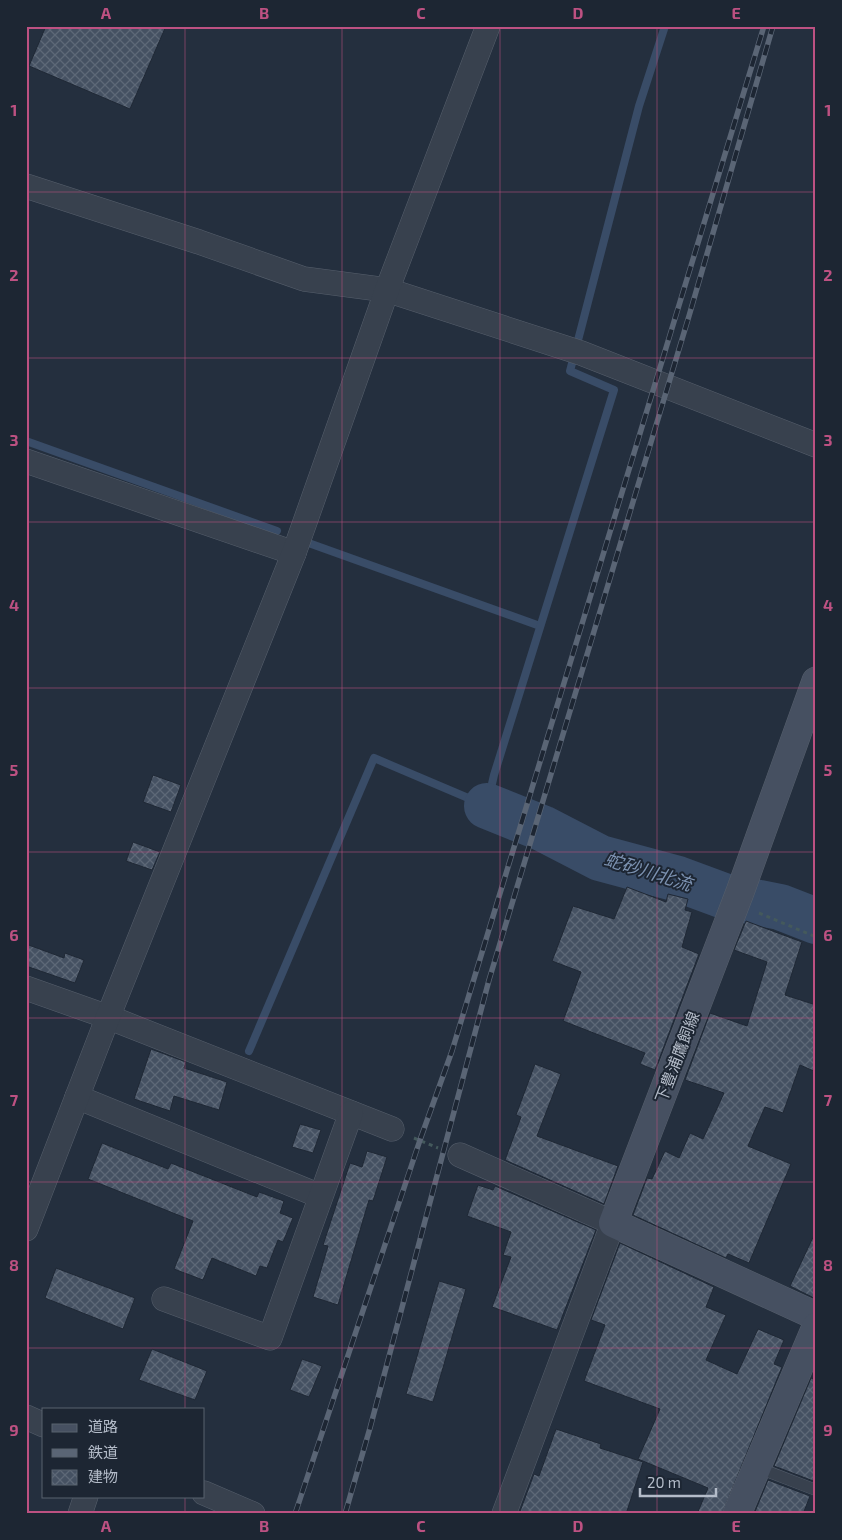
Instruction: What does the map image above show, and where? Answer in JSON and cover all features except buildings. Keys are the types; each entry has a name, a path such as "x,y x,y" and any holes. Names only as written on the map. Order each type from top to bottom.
{"main road":[{"name":"下豊浦鷹飼線","path":"613,1223 737,899 816,681"},
{"path":"613,1223 815,1326 736,1514"}],"street":[{"path":"26,1230 108,1017 294,553 387,290 488,26"},
{"path":"26,186 190,239 304,279 387,290 575,352 816,445"},
{"path":"26,460 294,553"},
{"path":"26,988 108,1017 392,1129"},
{"path":"77,1096 320,1196"},
{"path":"164,1299 270,1338 351,1112"},
{"path":"460,1155 613,1223 504,1514"},
{"path":"26,1417 42,1424"},
{"path":"205,1493 253,1514"},
{"path":"80,1514 85,1498"}],"lane":[{"path":"756,1467 816,1490"}],"path":[{"path":"737,899 816,937"}],"waterway":[{"path":"249,1051 374,758 487,806 494,775 614,390 570,371 639,106 665,26"},
{"path":"26,441 277,531"},
{"path":"303,541 540,626"},
{"name":"蛇砂川北流","path":"487,806 542,828 600,858 678,879 724,896 780,907 816,921"}],"railway":[{"path":"295,1514 420,1140 452,1051 764,26"},
{"path":"345,1514 370,1428 489,980 689,316 773,26"}]}
